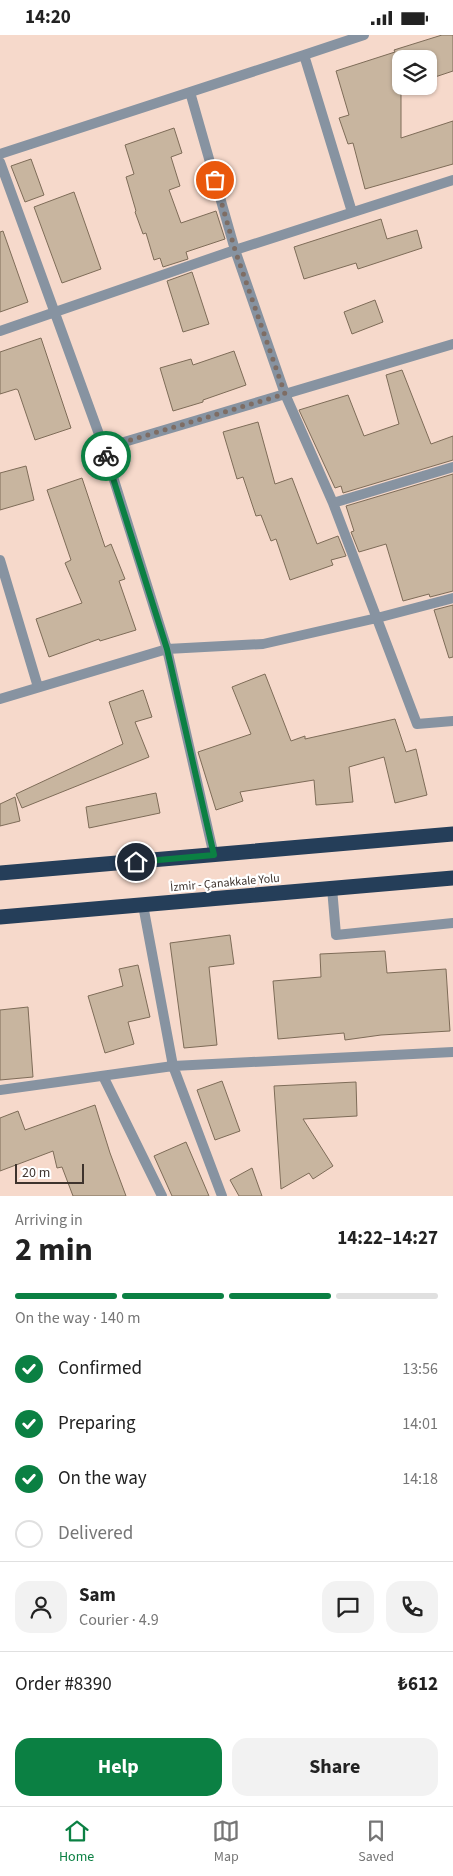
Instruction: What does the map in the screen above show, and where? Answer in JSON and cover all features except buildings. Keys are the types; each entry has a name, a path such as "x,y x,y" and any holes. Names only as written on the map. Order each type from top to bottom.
{"highway":[{"path":"0,873 453,834"},
{"name":"İzmir - Çanakkale Yolu","path":"0,917 453,877"}],"street":[{"path":"0,153 364,35"},
{"path":"304,55 352,212"},
{"path":"190,92 235,250 285,394 332,503 417,723 453,721"},
{"path":"0,161 104,448 167,649 214,855"},
{"path":"0,331 235,250 453,181"},
{"path":"104,448 453,344"},
{"path":"332,503 453,467"},
{"path":"0,560 38,687"},
{"path":"0,699 167,649 264,644 377,618 453,597"},
{"path":"332,888 336,935 453,923"},
{"path":"142,905 173,1066 222,1196"},
{"path":"0,1090 173,1066 453,1052"},
{"path":"103,1076 162,1196"}],"way so far":[{"path":"106,456 104,448 285,394 235,250 215,180"}],"route":[{"path":"106,456 167,649 214,855 136,862"}]}
